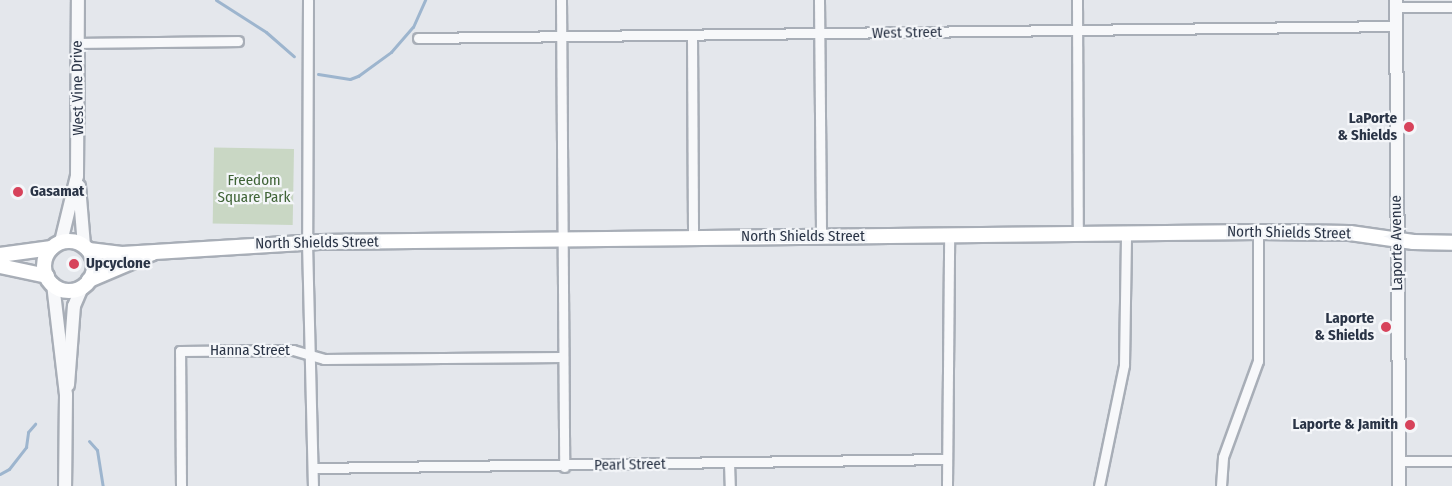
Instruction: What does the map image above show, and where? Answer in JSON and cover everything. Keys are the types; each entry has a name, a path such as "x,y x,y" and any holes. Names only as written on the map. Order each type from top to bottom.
{"main road":[{"name":"North Shields Street","path":"86,248 154,252 307,242 1258,232 1350,233 1452,243"},
{"path":"50,280 45,264 56,245"},
{"path":"0,255 56,245 86,248 94,265 86,284 70,291 50,280 0,266"},
{"name":"North Shields Street","path":"86,284 154,252"}],"street":[{"name":"West Vine Drive","path":"78,0 77,176 86,248"},
{"path":"308,0 307,242 313,486"},
{"path":"561,0 564,466"},
{"path":"819,0 821,237"},
{"path":"1077,0 1078,234"},
{"path":"1396,3 1452,7"},
{"name":"Laporte Avenue","path":"1396,3 1399,486"},
{"name":"West Street","path":"418,38 819,35 1396,26"},
{"path":"692,36 693,238"},
{"path":"78,43 238,41"},
{"name":"West Vine Drive","path":"56,245 77,176"},
{"path":"1221,486 1223,457 1258,361 1258,232"},
{"path":"1099,486 1124,365 1126,233"},
{"path":"947,486 949,236"},
{"path":"50,280 66,395 65,486"},
{"path":"66,395 72,364 74,306 86,284"},
{"name":"Hanna Street","path":"181,486 180,351 293,350 324,359 562,357"},
{"name":"Pearl Street","path":"313,468 947,459"},
{"path":"1399,461 1452,460"},
{"path":"729,463 730,486"}],"green space":[{"name":"Freedom Square Park","path":"214,148 294,149 293,225 213,224"}],"waterway":[{"path":"216,0 266,32 294,56"},
{"path":"318,74 350,79 358,76 391,52 413,27 425,0"},
{"path":"0,474 9,469 26,447 28,432 35,424"},
{"path":"89,441 97,450 103,486"}],"place":[{"name":"LaPorte & Shields","path":"1409,127"},
{"name":"Gasamat","path":"18,192"},
{"name":"Upcyclone","path":"74,264"},
{"name":"Laporte & Shields","path":"1386,327"},
{"name":"Laporte & Jamith","path":"1410,425"}]}
